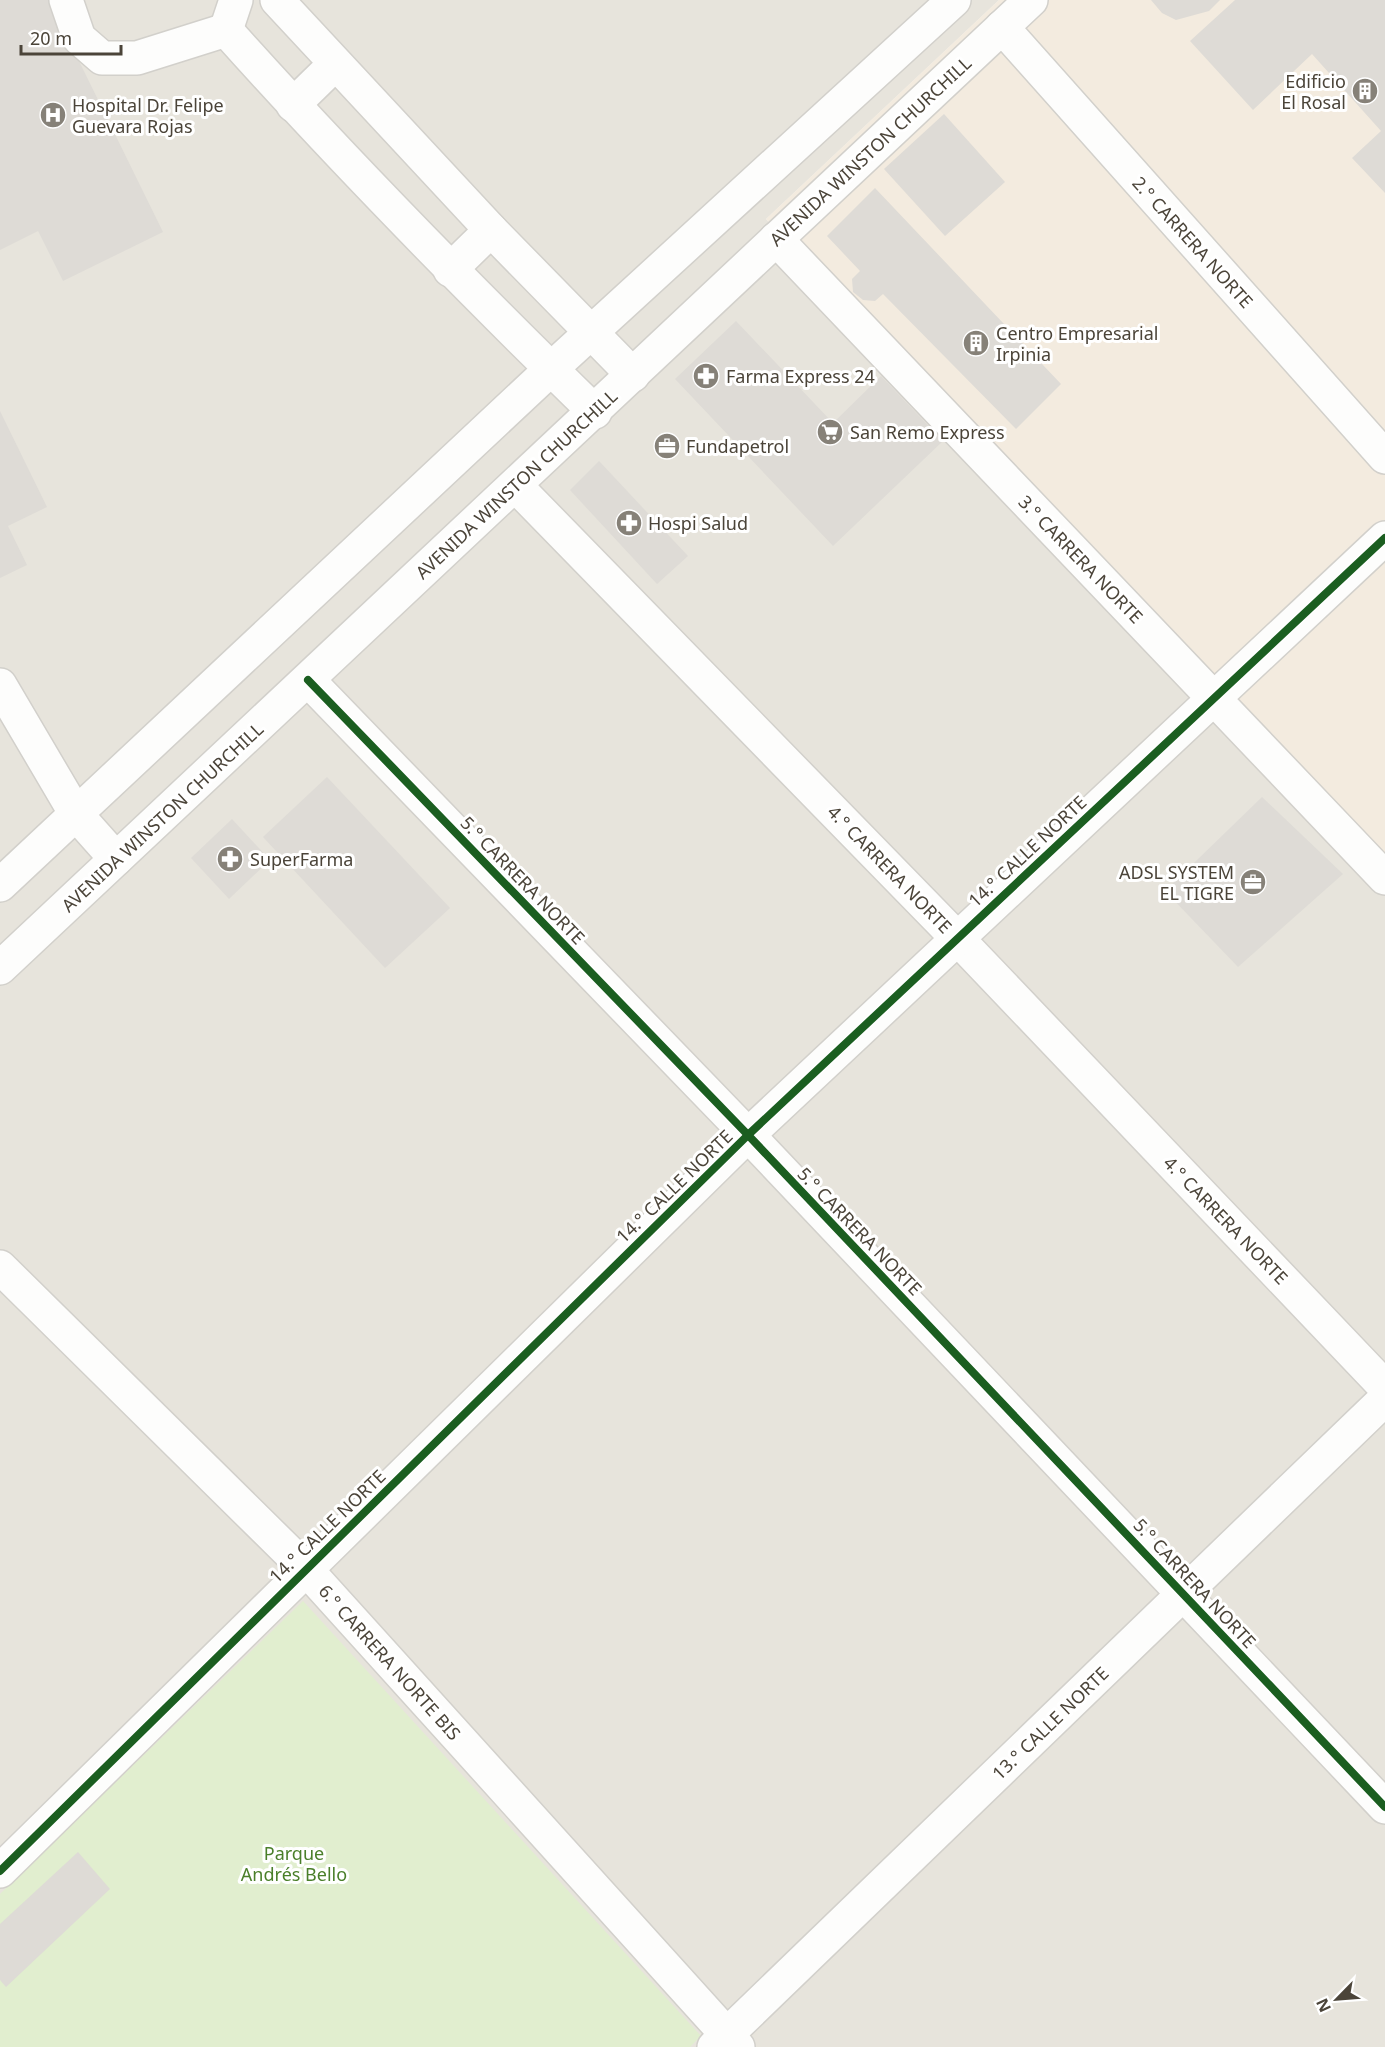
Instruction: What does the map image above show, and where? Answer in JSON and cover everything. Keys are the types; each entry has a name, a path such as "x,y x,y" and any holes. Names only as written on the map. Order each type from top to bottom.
{"street":[{"path":"66,0 79,38 102,58 137,58 226,30"},
{"path":"226,30 236,0"},
{"path":"277,0 491,230 633,375"},
{"path":"0,885 551,369 954,0"},
{"name":"AVENIDA WINSTON CHURCHILL","path":"0,968 515,484 595,412 1031,0"},
{"name":"2.° CARRERA NORTE","path":"1002,27 1385,457"},
{"path":"226,30 293,105 450,270 595,412"},
{"path":"293,105 335,64"},
{"path":"450,270 491,230"},
{"name":"3.° CARRERA NORTE","path":"776,239 1385,878"},
{"name":"4.° CARRERA NORTE","path":"515,484 956,937 1385,1387"},
{"name":"14.° CALLE NORTE","path":"0,1871 305,1568 748,1135 956,937 1385,538"},
{"name":"5.° CARRERA NORTE","path":"308,680 748,1135 1385,1807"},
{"path":"0,686 76,814 116,859"},
{"name":"6.° CARRERA NORTE BIS","path":"0,1267 305,1568 726,2043"},
{"name":"13.° CALLE NORTE","path":"726,2043 1385,1399"}],"shaded area":[{"path":"0,0 999,0 766,219 1385,870 1385,2047 0,2047"},
{"path":"999,0 1385,0 1385,870 766,219"}],"green space":[{"name":"Parque Andrés Bello","path":"303,1601 701,2036 690,2047 0,2047 0,1894"}],"building":[{"name":"Hospital Dr. Felipe Guevara Rojas","path":"0,0 49,0 163,232 63,281 38,231 0,250"},
{"path":"1151,0 1220,0 1209,11 1176,20 1162,13"},
{"path":"1235,0 1385,0 1385,193 1352,158 1381,131 1312,54 1253,110 1190,41"},
{"path":"944,114 1005,182 945,236 884,169"},
{"name":"Centro Empresarial Irpinia","path":"875,188 1061,384 1016,429 883,294 875,301 863,300 853,292 852,279 860,271 827,236"},
{"name":"San Remo Express","path":"736,321 833,423 881,376 943,441 833,546 675,379"},
{"path":"0,411 47,507 8,526 27,565 0,578"},
{"name":"Hospi Salud","path":"599,461 688,556 657,584 570,490"},
{"path":"327,777 450,908 385,968 263,837"},
{"name":"ADSL SYSTEM EL TIGRE","path":"1262,797 1343,874 1238,967 1165,891"},
{"name":"SuperFarma","path":"232,819 270,860 229,899 191,858"},
{"path":"78,1852 110,1889 6,1987 0,1980 0,1924"}],"cycle path":[{"path":"0,1871 748,1135 1385,538"},
{"path":"308,680 748,1135 1385,1807"}],"place":[{"name":"Edificio El Rosal","path":"1365,91"},
{"name":"Hospital Dr. Felipe Guevara Rojas","path":"53,115"},
{"name":"Centro Empresarial Irpinia","path":"976,343"},
{"name":"Farma Express 24","path":"706,376"},
{"name":"San Remo Express","path":"830,432"},
{"name":"Fundapetrol","path":"667,446"},
{"name":"Hospi Salud","path":"629,523"},
{"name":"SuperFarma","path":"230,859"},
{"name":"ADSL SYSTEM EL TIGRE","path":"1253,882"}]}
